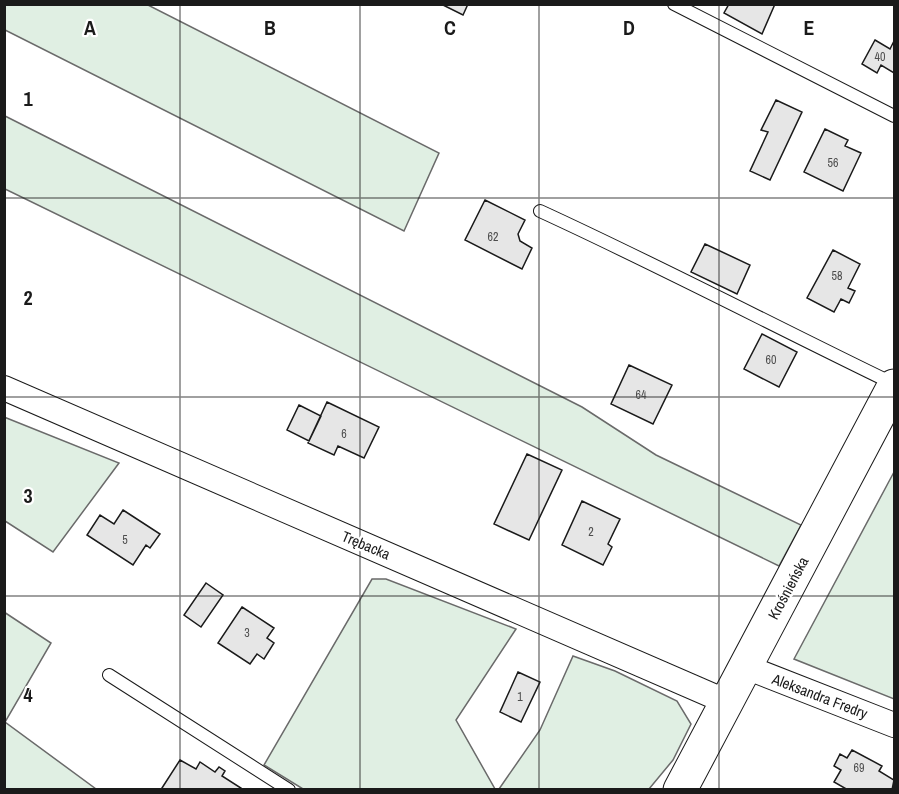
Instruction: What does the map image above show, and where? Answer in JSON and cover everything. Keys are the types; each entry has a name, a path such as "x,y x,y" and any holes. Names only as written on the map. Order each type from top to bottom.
{"main road":[{"name":"Krośnieńska","path":"680,789 894,385"}],"street":[{"name":"Trębacka","path":"4,388 727,702"},
{"name":"Aleksandra Fredry","path":"746,668 894,725"}],"lane":[{"path":"674,4 894,116"},
{"path":"540,210 638,255 767,323 894,385"},
{"path":"109,675 289,789"}],"green space":[{"path":"4,5 148,5 439,153 404,231 5,30"},
{"path":"5,116 582,407 656,455 801,525 779,566 5,189"},
{"path":"4,417 119,463 53,552 5,521"},
{"path":"894,472 894,699 794,659"},
{"path":"372,579 386,579 516,629 456,720 495,789 303,789 264,765"},
{"path":"4,612 51,643 5,722 96,789 5,789"},
{"path":"573,656 615,671 677,701 691,724 673,760 649,789 499,789 540,730"}],"building":[{"path":"441,4 468,4 463,15"},
{"path":"729,4 775,4 762,34 724,13"},
{"path":"875,40 890,49 894,41 894,73 881,65 877,73 862,64"},
{"path":"776,100 802,112 770,180 750,171 768,132 761,130"},
{"path":"825,129 848,140 845,146 861,153 843,191 804,172"},
{"path":"485,200 525,220 518,234 520,241 532,248 522,269 465,240"},
{"path":"705,244 750,265 737,294 691,272"},
{"path":"833,250 860,264 848,288 855,291 849,303 841,299 834,312 807,298"},
{"path":"762,334 797,352 779,387 744,369"},
{"path":"629,365 672,385 653,424 611,404"},
{"path":"327,402 379,427 364,458 338,446 334,455 308,443"},
{"path":"299,405 321,416 309,441 287,430"},
{"path":"527,454 562,470 529,540 494,524"},
{"path":"582,501 620,519 608,544 612,547 603,565 562,545"},
{"path":"123,510 160,534 150,548 146,545 133,565 87,535 100,515 114,524"},
{"path":"206,583 223,595 201,627 184,615"},
{"path":"242,607 274,628 267,638 274,643 264,659 257,654 250,664 218,643"},
{"path":"518,672 540,682 521,722 500,712"},
{"path":"852,750 882,766 879,771 894,780 892,790 848,790 834,782 841,770 834,766 840,754 847,758"},
{"path":"180,760 196,769 200,762 215,772 219,767 225,771 222,776 244,790 164,790 162,788"}]}
